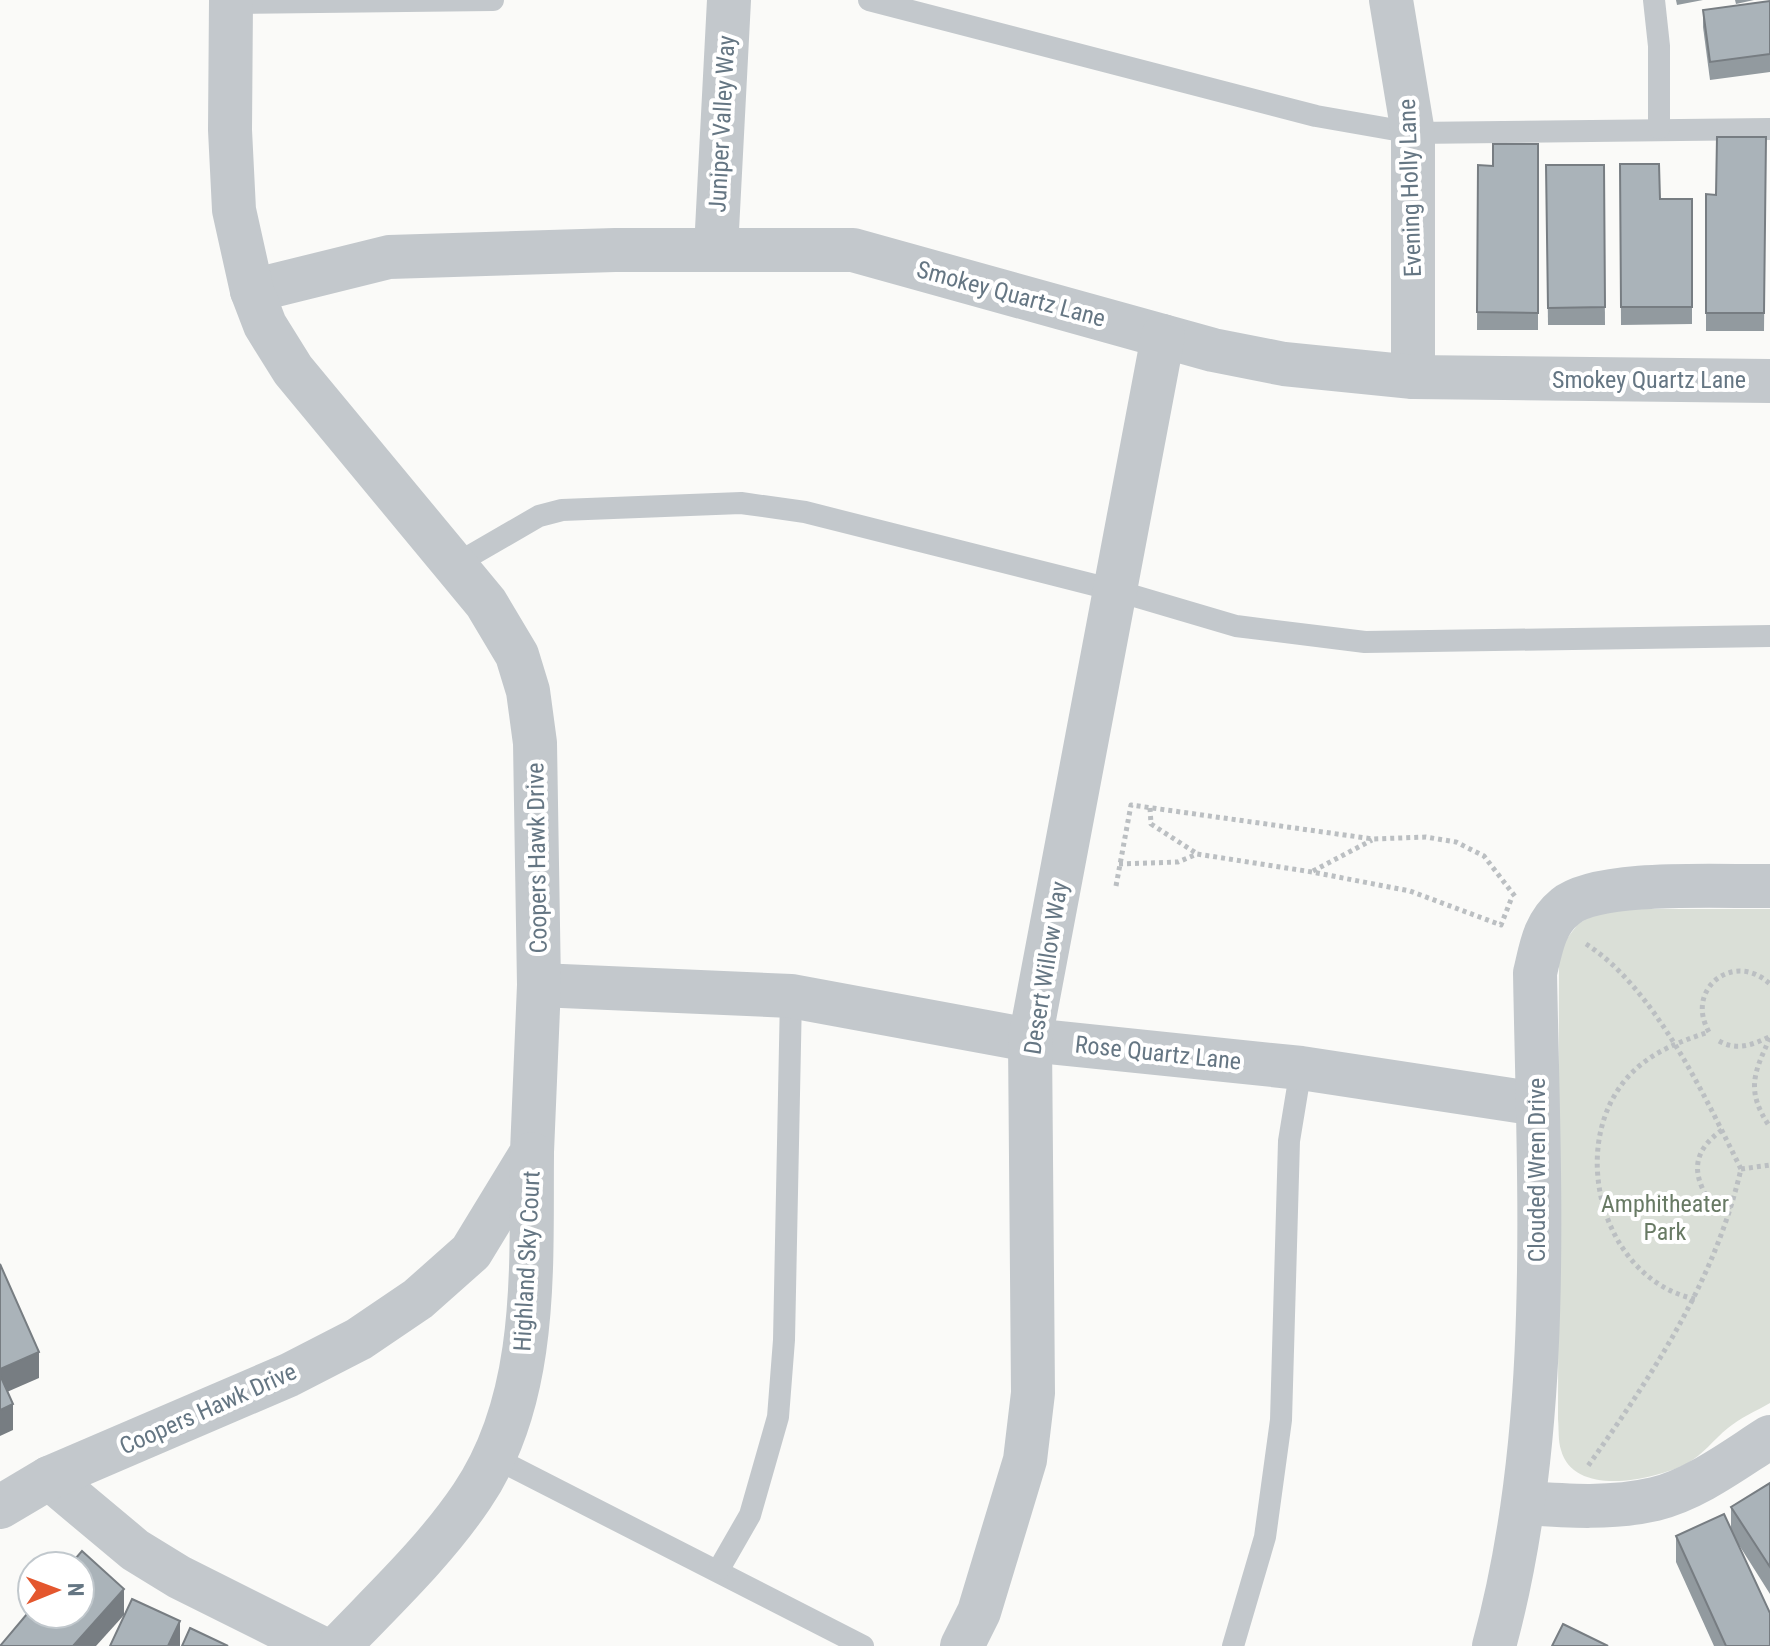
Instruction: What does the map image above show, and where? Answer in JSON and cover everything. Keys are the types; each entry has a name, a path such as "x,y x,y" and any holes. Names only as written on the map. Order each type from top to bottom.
{"street":[{"name":"Juniper Valley Way","path":"716,249 729,0"},
{"name":"Evening Holly Lane","path":"1391,0 1413,133 1413,377"},
{"name":"Coopers Hawk Drive","path":"0,1507 49,1478 289,1375 359,1339 451,1274 471,1252 532,1152 539,985 535,743 528,691 517,655 504,631 456,564 293,370 265,325 252,291 234,210 230,130 231,2"},
{"name":"Smokey Quartz Lane","path":"252,291 389,257 716,249 853,250 1163,336 1284,364 1413,377 1770,381"},
{"name":"Desert Willow Way","path":"962,1646 979,1612 1025,1460 1033,1393 1030,1040 1163,336"},
{"path":"1552,922 1566,905 1615,889 1770,886"},
{"name":"Clouded Wren Drive","path":"1494,1646 1525,1503 1537,1259 1535,973 1544,932 1552,922"},
{"name":"Rose Quartz Lane","path":"539,985 791,996 1030,1040 1301,1068 1537,1104"},
{"name":"Highland Sky Court","path":"339,1646 421,1561 473,1496 493,1457 527,1344 532,1152"},
{"path":"1525,1503 1587,1507 1656,1499 1694,1483 1770,1437"},
{"path":"49,1478 146,1557 317,1646"}],"lane":[{"path":"231,2 493,0"},
{"path":"869,0 1316,116 1413,133 1770,129"},
{"path":"1654,0 1659,46 1659,128"},
{"path":"456,564 539,516 562,510 741,503 805,512 1114,590 1236,626 1365,642 1770,636"},
{"path":"719,1569 750,1515 778,1417 784,1340 791,996"},
{"path":"1233,1646 1265,1537 1281,1420 1289,1141 1301,1068"},
{"path":"493,1457 719,1569 863,1646"}],"path":[{"path":"1116,886 1131,805 1373,839 1426,837 1456,842 1484,856 1517,898 1604,955 1675,1043 1741,1169 1732,1207 1695,1299 1649,1380 1587,1467 1587,1507"},
{"path":"1150,807 1151,824 1197,854 1410,891 1501,925 1512,897"},
{"path":"1312,872 1373,839"},
{"path":"1119,864 1178,862 1197,854"},
{"path":"1695,1299 1670,1289 1629,1255 1611,1228 1597,1188 1597,1143 1618,1092 1637,1068 1675,1043 1709,1032 1704,1023 1702,1002 1715,978 1730,970 1744,970 1761,975 1770,984"},
{"path":"1719,1041 1731,1047 1745,1046 1770,1037"},
{"path":"1770,1037 1756,1065 1753,1084 1758,1107 1770,1127"},
{"path":"1722,1130 1701,1148 1696,1170 1708,1199 1732,1207"},
{"path":"1741,1169 1770,1165"}],"green space":[{"name":"Amphitheater Park","path":"1604,909 1770,909 1770,1403 1733,1424 1686,1464 1655,1475 1616,1481 1582,1475 1569,1465 1560,1446 1558,1419 1559,949 1578,924"}],"building":[{"path":"1770,1 1770,54 1710,62 1703,10"},
{"path":"1717,137 1766,137 1764,313 1706,313 1706,194 1716,195"},
{"path":"1493,144 1538,144 1538,313 1477,312 1478,165 1493,166"},
{"path":"1620,164 1659,164 1660,199 1692,199 1692,307 1621,307"},
{"path":"1546,165 1604,165 1605,307 1548,308"},
{"path":"0,1264 39,1352 0,1369"},
{"path":"0,1375 13,1404 0,1410"},
{"path":"1770,1483 1770,1567 1731,1507"},
{"path":"1724,1514 1770,1613 1770,1646 1726,1646 1676,1536"},
{"path":"96,1564 124,1589 96,1620"},
{"path":"132,1599 180,1621 168,1646 110,1646"},
{"path":"1563,1624 1608,1646 1552,1646"},
{"path":"16,1627 16,1630 87,1630 73,1646 0,1646"},
{"path":"190,1628 228,1646 182,1646"}]}
